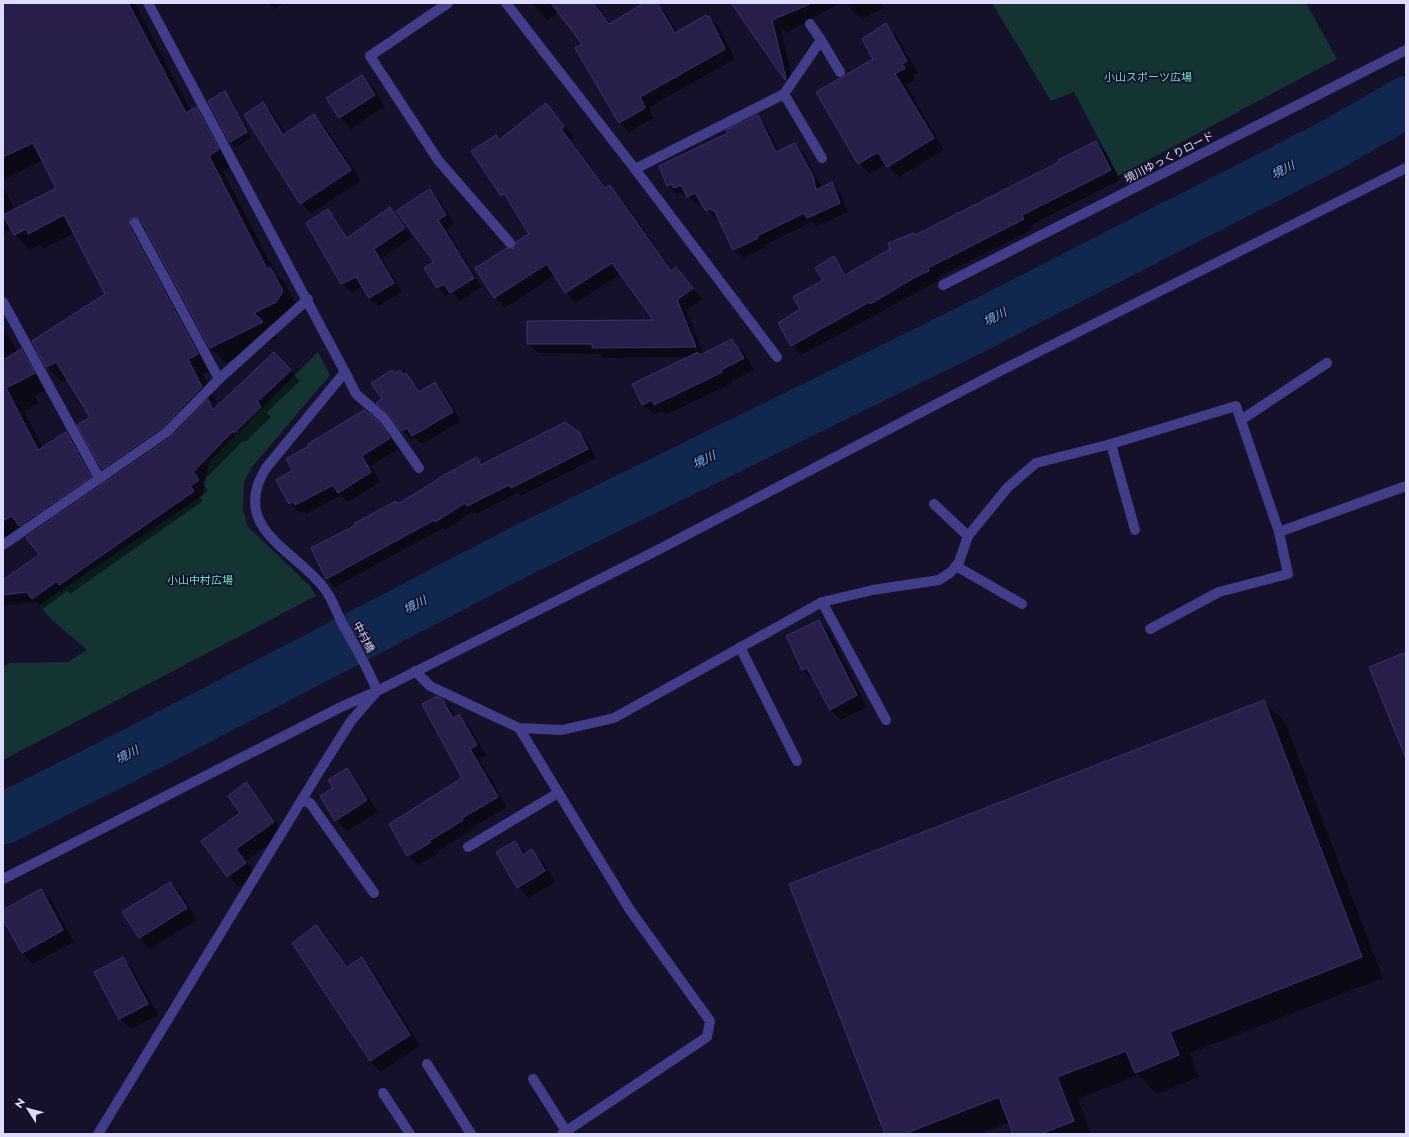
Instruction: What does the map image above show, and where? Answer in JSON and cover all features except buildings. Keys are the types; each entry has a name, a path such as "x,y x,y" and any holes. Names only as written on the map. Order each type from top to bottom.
{"street":[{"path":"148,3 308,299 356,394 384,418 419,468"},
{"path":"448,3 370,56 438,160 510,243"},
{"path":"506,3 636,169 777,357"},
{"path":"810,24 840,72"},
{"path":"636,169 784,94 821,40"},
{"name":"境川ゆっくりロード","path":"943,285 1406,50"},
{"path":"784,94 822,158"},
{"path":"3,879 334,710 377,691 414,671 657,550 998,372 1406,168"},
{"path":"135,223 219,379"},
{"path":"3,545 167,432 219,379 308,299"},
{"path":"3,302 99,478"},
{"path":"1241,420 1327,362"},
{"name":"中村橋","path":"345,372 266,468 259,479 256,491 256,511 262,528 324,588 377,691"},
{"path":"414,671 430,686 520,728 562,730 614,718 822,602 873,590 939,580 952,572 956,566 968,536 1008,487 1036,463 1111,444 1236,406 1279,532 1288,574 1219,592 1150,629"},
{"path":"1111,444 1135,530"},
{"path":"1279,532 1406,486"},
{"path":"934,504 968,536"},
{"path":"956,566 1022,604"},
{"path":"822,602 886,720"},
{"path":"740,647 797,761"},
{"path":"98,1134 351,721 377,691"},
{"path":"520,728 630,910 710,1021 707,1038 564,1133 533,1079"},
{"path":"468,847 558,793"},
{"path":"302,800 310,803 374,893"},
{"path":"427,1064 471,1134"},
{"path":"383,1093 410,1134"}],"green space":[{"name":"小山スポーツ広場","path":"992,3 1306,3 1337,59 1118,176 1074,92 1051,101"},
{"name":"小山中村広場","path":"318,352 330,375 252,467 244,482 243,510 248,527 310,586 316,596 3,760 3,667 10,663 68,662 87,650 51,619 39,605 203,495 209,462"}],"waterway":[{"name":"境川","path":"3,819 126,757 525,549 970,330 1335,143 1406,102"}]}
